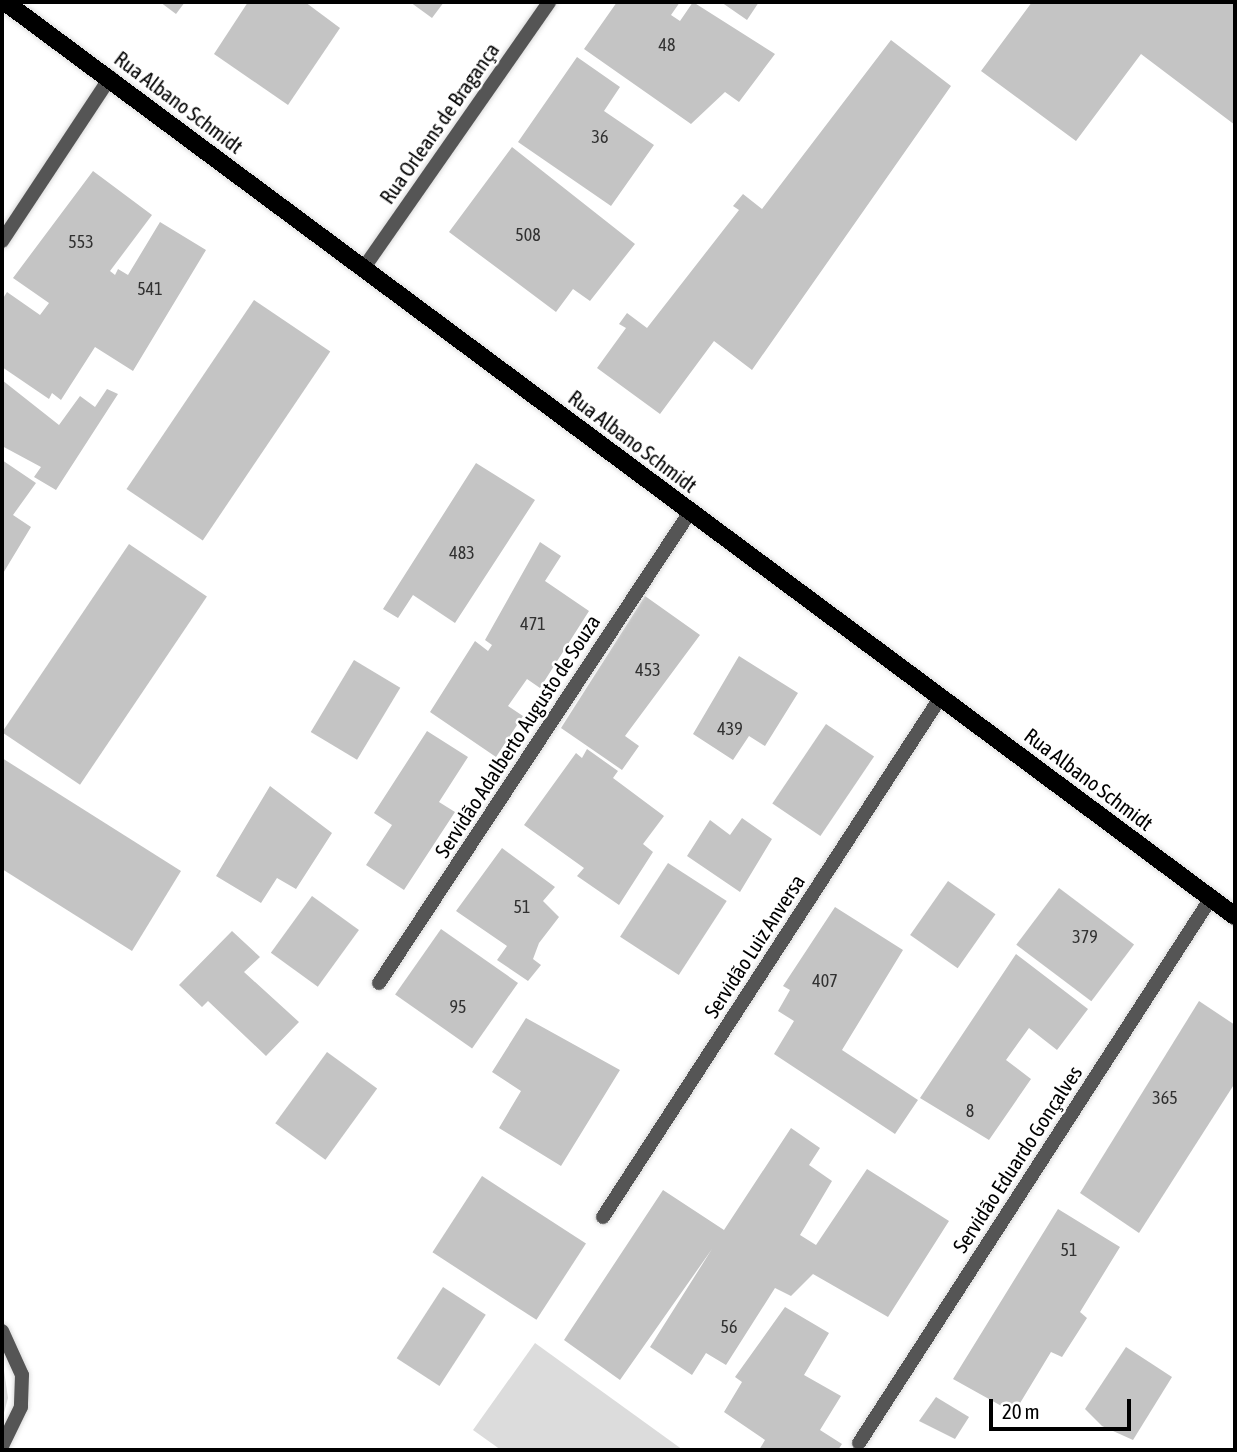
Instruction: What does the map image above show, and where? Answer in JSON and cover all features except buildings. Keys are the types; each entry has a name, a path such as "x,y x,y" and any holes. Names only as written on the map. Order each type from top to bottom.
{"main road":[{"name":"Rua Albano Schmidt","path":"5,2 1235,916"}],"street":[{"name":"Rua Orleans de Bragança","path":"363,269 549,2"},
{"path":"2,242 110,78"},
{"name":"Servidão Adalberto Augusto de Souza","path":"379,983 691,512"},
{"name":"Servidão Luiz Anversa","path":"603,1217 940,698"},
{"name":"Servidão Eduardo Gonçalves","path":"859,1443 1211,898"},
{"path":"2,1331 22,1375 21,1407 2,1446"}],"shaded area":[{"path":"535,1343 683,1450 501,1450 473,1430"},
{"path":"2,1357 8,1398 2,1420"}]}
